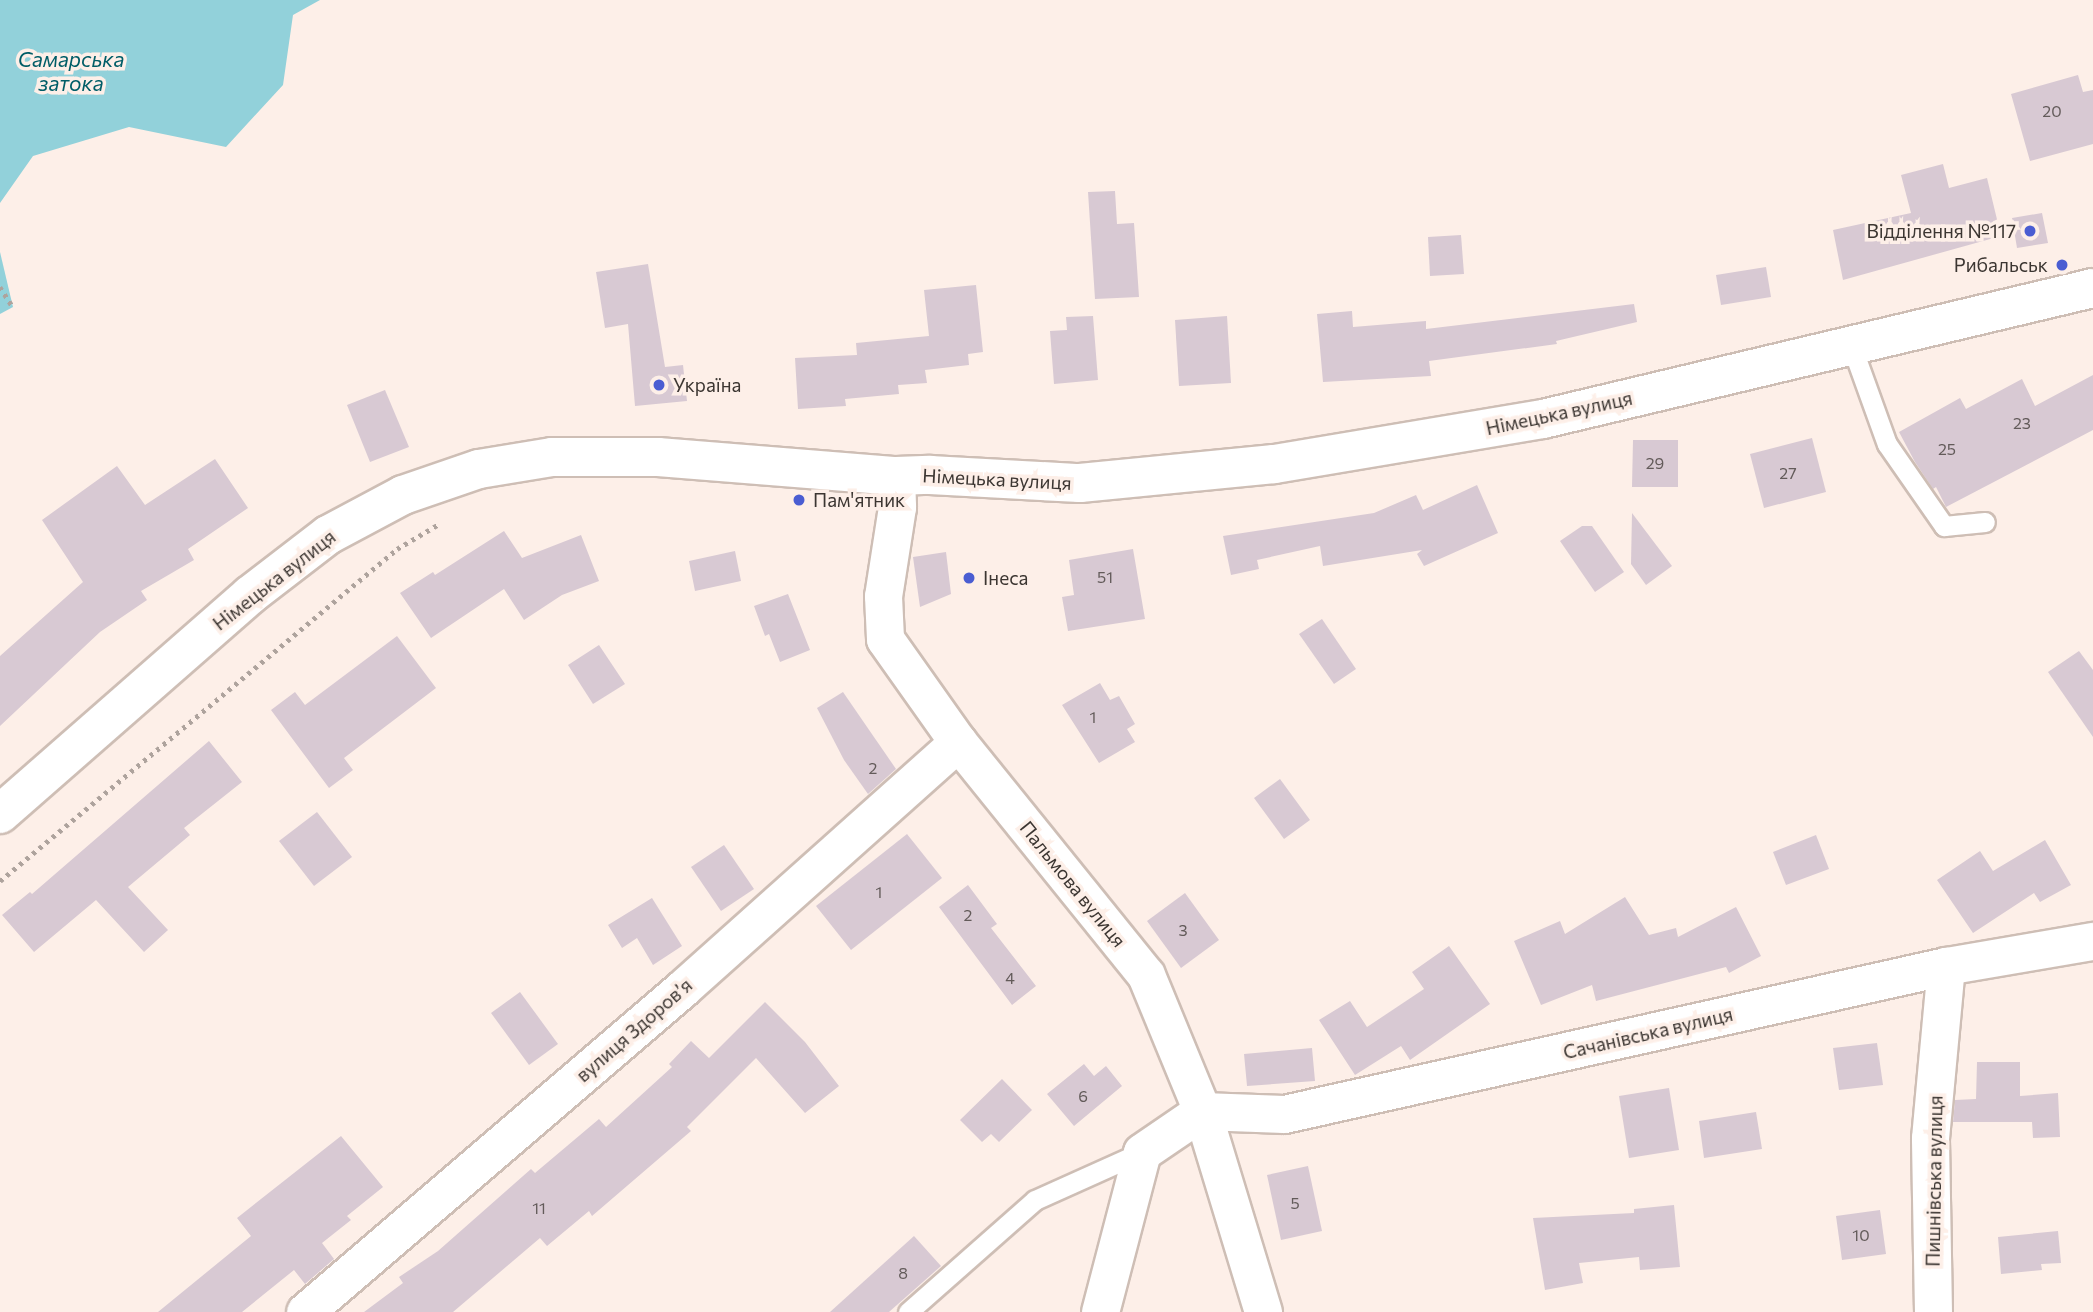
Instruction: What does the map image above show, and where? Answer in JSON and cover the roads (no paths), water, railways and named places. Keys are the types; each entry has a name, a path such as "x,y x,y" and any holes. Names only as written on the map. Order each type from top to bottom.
{"main road":[{"name":"Німецька вулиця","path":"0,814 250,595 328,535 402,495 479,468 552,457 659,457 896,476 1080,483 1274,464 1543,419 2093,288"}],"street":[{"name":"Пальмова вулиця","path":"896,476 897,507 883,596 885,639 958,742 1146,975 1202,1111 1262,1312"},
{"name":"вулиця Здоровʼя","path":"305,1312 683,988 958,742"},
{"name":"Сачанівська вулиця","path":"1202,1111 1284,1114 1945,966 2093,941"},
{"name":"Пишнівська вулиця","path":"1933,1312 1930,1138 1945,966"},
{"path":"1100,1312 1142,1152 1202,1111"}],"lane":[{"path":"1852,347 1887,444 1944,526 1985,522"},
{"path":"908,1312 1035,1200 1142,1152"}],"water":[{"name":"Самарська затока","path":"0,0 320,0 293,15 283,85 226,147 129,127 33,156 0,203"},
{"path":"0,252 13,307 0,314"}],"place":[{"name":"Відділення №117","path":"2030,231"},
{"name":"Рибальськ","path":"2062,265"},
{"name":"Україна","path":"659,385"},
{"name":"Пам'ятник","path":"799,500"},
{"name":"Інеса","path":"969,578"}]}
